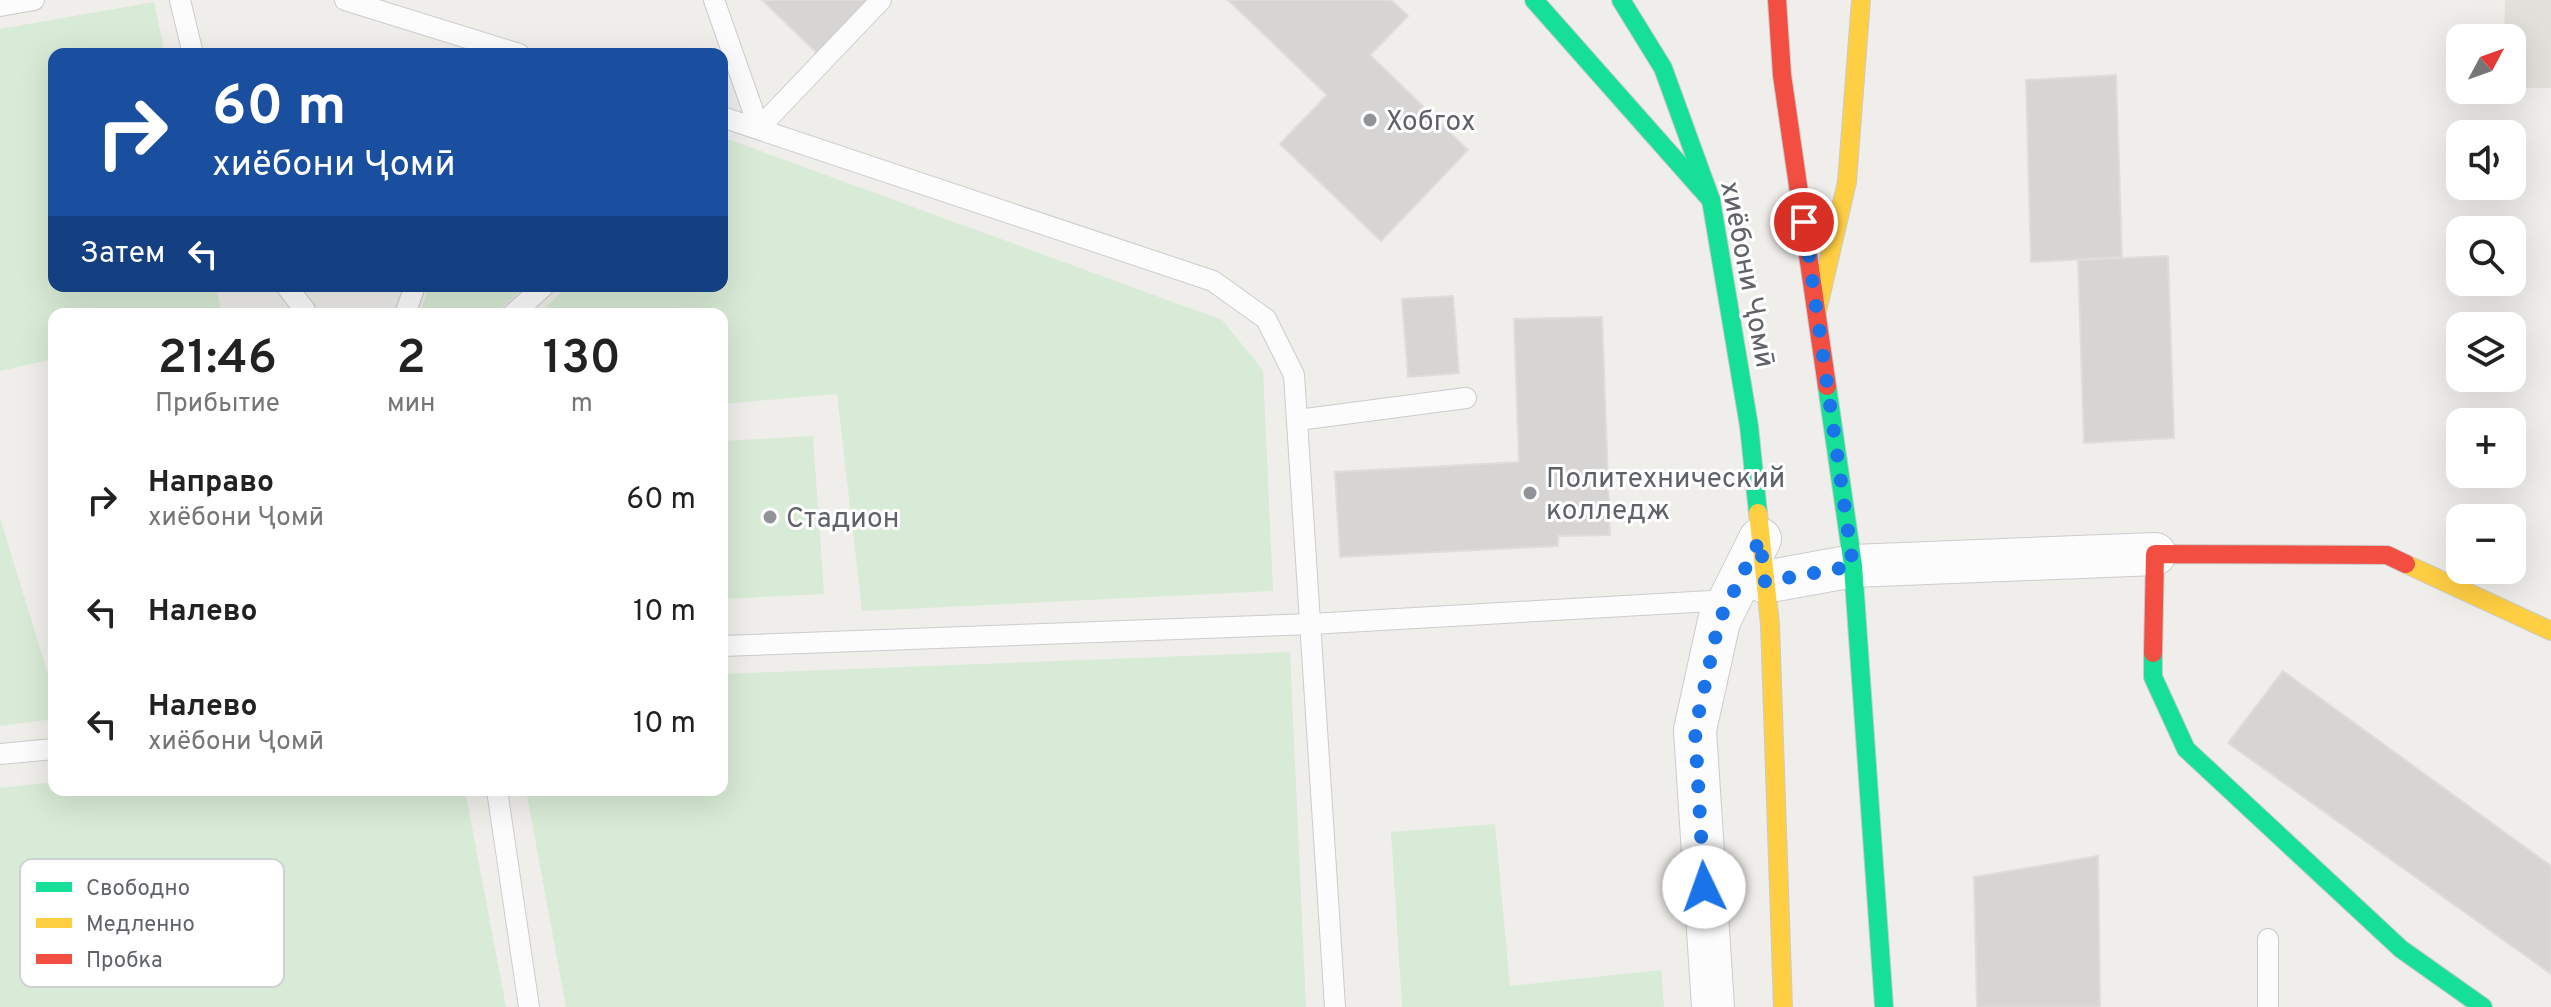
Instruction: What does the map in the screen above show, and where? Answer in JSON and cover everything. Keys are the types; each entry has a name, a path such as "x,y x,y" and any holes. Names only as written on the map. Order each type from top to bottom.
{"main road":[{"path":"1534,0 1711,200"},
{"name":"хиёбони Ҷомӣ","path":"1621,0 1663,68 1711,200 1749,426 1770,624 1783,1007"},
{"name":"хиёбони Ҷомӣ","path":"1777,0 1782,75 1853,566 1884,1007"},
{"path":"1817,311 1847,182 1861,0"},
{"path":"2483,1007 2401,949 2186,749 2153,677 2155,554 2387,555 2551,631"}],"street":[{"path":"1713,1007 1695,730 1719,621 1760,539"},
{"path":"1765,582 1853,566 2155,554"}],"lane":[{"path":"0,6 34,0"},
{"path":"180,0 192,48"},
{"path":"345,0 488,48"},
{"path":"714,0 759,128"},
{"path":"759,128 881,0"},
{"path":"728,122 759,128 1213,281 1266,319 1294,375 1335,1007"},
{"path":"291,292 303,308"},
{"path":"520,308 537,292"},
{"path":"1298,420 1466,398"},
{"path":"728,646 1311,624 1728,600"},
{"path":"0,754 48,750"},
{"path":"498,796 529,1007"},
{"path":"2268,939 2268,1007"}],"shaded area":[{"path":"2505,0 2551,0 2551,88 2526,88 2526,24 2504,24"}],"green space":[{"path":"154,2 164,48 48,48 48,292 217,292 221,308 48,308 48,360 0,371 0,29"},
{"path":"728,139 1222,320 1263,370 1273,591 862,611 837,394 728,403 728,308 545,308 561,292 728,292"},
{"path":"428,292 519,292 502,308 421,308"},
{"name":"Стадион","path":"813,436 824,594 728,599 728,441"},
{"path":"0,518 48,674 48,720 0,726"},
{"path":"1290,652 1306,1007 566,1007 527,796 728,796 728,674"},
{"path":"48,783 48,796 466,796 506,1007 0,1007 0,788"},
{"path":"1495,824 1510,986 1661,970 1664,1007 1402,1007 1391,832"}],"building":[{"path":"762,0 873,0 820,56"},
{"name":"Хобгох","path":"1228,0 1391,0 1408,16 1370,55 1468,150 1381,241 1280,144 1327,95"},
{"path":"2116,75 2122,257 2031,262 2026,80"},
{"path":"2168,256 2174,438 2084,443 2078,260"},
{"path":"1453,296 1459,373 1408,377 1402,299"},
{"path":"1602,317 1610,535 1558,536 1558,546 1340,557 1335,472 1519,462 1514,319"},
{"path":"2283,671 2551,866 2551,974 2228,743"},
{"path":"2098,856 2100,1007 1977,1007 1974,877"}],"traffic: fast":[{"path":"1534,0 1711,200"},
{"path":"1621,0 1663,68 1711,200 1749,426 1758,513"},
{"path":"1827,386 1853,566 1884,1007"},
{"path":"2153,653 2153,677 2186,749 2401,949 2483,1007"}],"traffic: slow":[{"path":"1817,311 1847,182 1861,0"},
{"path":"1758,513 1770,624 1783,1007"},
{"path":"2406,564 2551,631"}],"traffic: jam":[{"path":"1777,0 1782,75 1827,386"},
{"path":"2153,653 2155,554 2387,555 2406,564"}],"place":[{"name":"Хобгох","path":"1370,120"},
{"name":"Политехнический колледж","path":"1530,493"},
{"name":"Стадион","path":"770,517"}],"route":[{"path":"1704,887 1695,730 1719,621 1728,600 1760,539 1765,582 1853,566 1804,222"}]}
